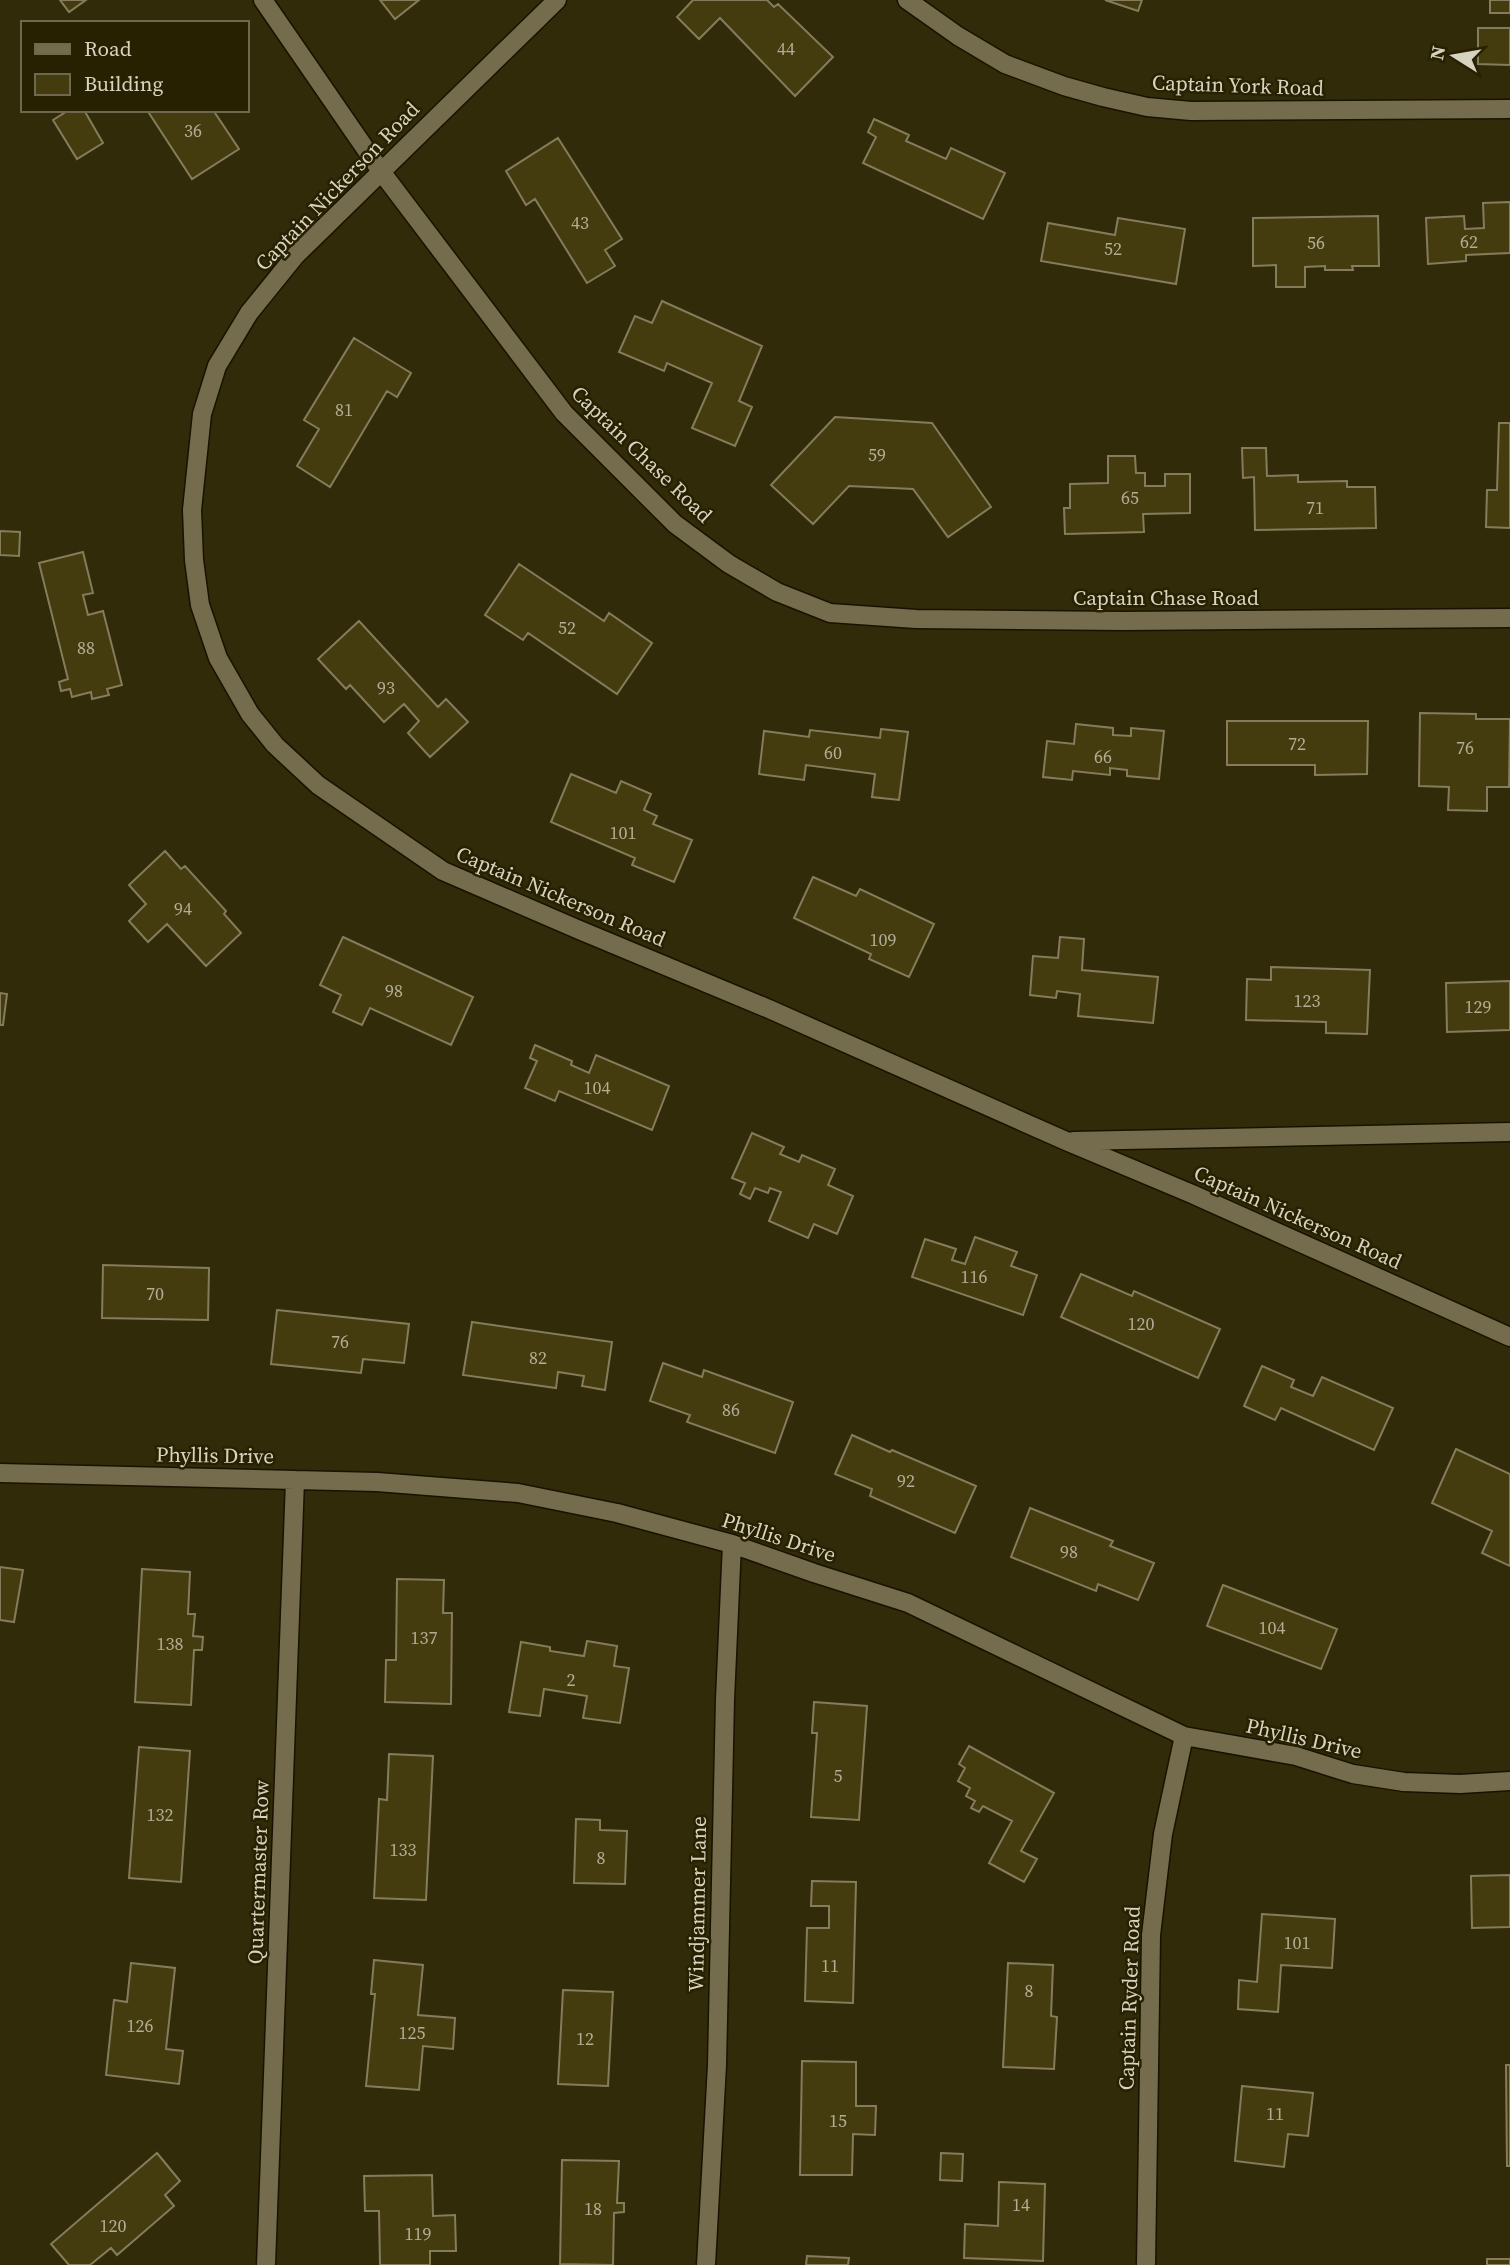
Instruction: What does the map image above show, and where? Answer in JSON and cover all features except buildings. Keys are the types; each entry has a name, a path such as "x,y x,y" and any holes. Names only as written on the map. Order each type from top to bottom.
{"street":[{"name":"Captain Chase Road","path":"263,0 380,170 564,413 666,515 729,564 777,592 830,614 916,619 1123,621 1510,618"},
{"name":"Captain Nickerson Road","path":"557,0 380,170 295,256 249,313 217,366 202,414 192,510 194,560 200,605 218,658 250,714 275,745 318,785 443,871 769,1009 1192,1194 1510,1338"},
{"name":"Captain York Road","path":"907,0 958,36 1006,64 1064,86 1147,107 1216,111 1510,108"},
{"name":"Captain Nickerson Road","path":"1066,1141 1510,1132"},
{"name":"Phyllis Drive","path":"0,1473 377,1482 518,1493 617,1513 732,1544 908,1603 1184,1736 1296,1756 1353,1774 1404,1782 1460,1784 1510,1781"},
{"name":"Quartermaster Row","path":"266,2265 295,1480"},
{"name":"Windjammer Lane","path":"706,2265 717,2065 725,1699 732,1544"},
{"name":"Captain Ryder Road","path":"1146,2265 1151,1935 1163,1834 1184,1736"}]}
